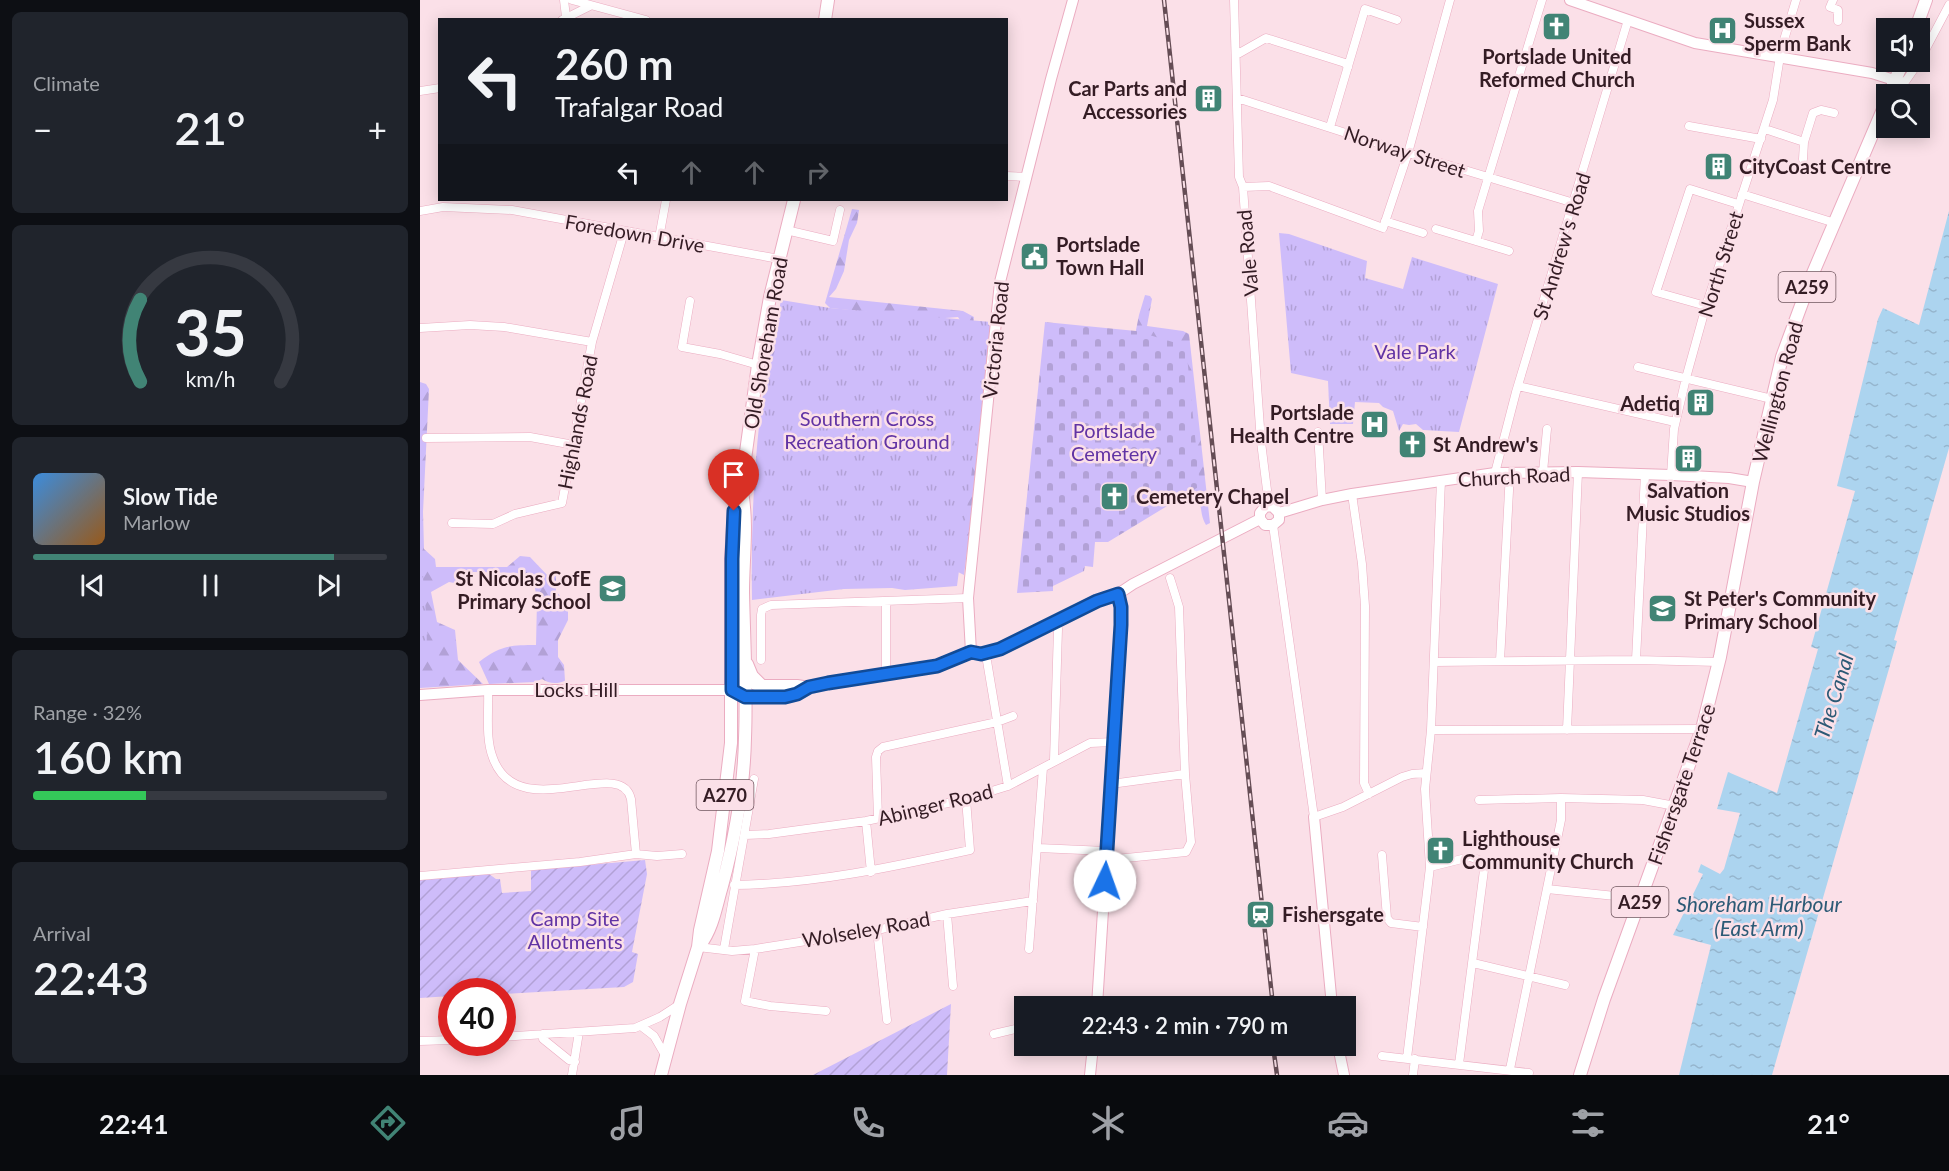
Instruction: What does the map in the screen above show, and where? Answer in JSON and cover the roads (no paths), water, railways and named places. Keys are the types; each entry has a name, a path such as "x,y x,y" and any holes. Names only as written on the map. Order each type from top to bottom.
{"main road":[{"name":"Victoria Road","path":"971,652 968,598 1000,282 1073,0"},
{"path":"1569,0 1695,43 1781,56 1872,73 1894,80"},
{"path":"1920,18 1926,0"},
{"path":"1893,84 1898,72"},
{"name":"Wellington Road","path":"1719,662 1753,482 1772,399 1793,326 1813,273 1876,126"},
{"name":"Old Shoreham Road","path":"661,1075 698,947 719,841 730,761 734,511 741,488 758,365 779,259 794,201"},
{"name":"Church Road","path":"1279,513 1352,494 1510,472 1671,475 1728,478 1753,482"},
{"name":"Old Shoreham Road","path":"698,947 707,935 727,866 743,777 745,509 741,488"},
{"path":"1269,506 1275,508 1279,513 1279,520 1273,525 1265,525 1260,519 1262,510 1269,506"},
{"path":"732,690 745,683 762,686 809,687 937,666 971,652 981,654 1000,649 1097,601 1118,594 1133,584 1260,519"},
{"path":"1098,996 1121,625 1118,594"},
{"path":"744,657 752,676 762,686"},
{"name":"Fishersgate Terrace","path":"1580,1075 1604,999 1702,729 1719,662"},
{"path":"732,690 745,697 774,698 797,694 809,687"},
{"name":"Locks Hill","path":"420,695 488,690 732,690"},
{"path":"1314,817 1331,996"},
{"path":"1090,1075 1092,1056"},
{"path":"1340,1056 1344,1075"}],"street":[{"path":"564,0 564,18 590,6"},
{"path":"572,0 641,18"},
{"name":"Vale Road","path":"1234,0 1239,177 1243,187 1269,506"},
{"path":"1384,224 1408,153 1450,0"},
{"path":"1476,241 1479,231 1478,211 1542,0"},
{"name":"North Street","path":"1671,475 1676,423 1686,378 1738,204 1765,129 1773,100 1781,50 1796,0"},
{"path":"1833,0 1830,7 1838,10 1838,21"},
{"path":"1930,40 1949,5"},
{"path":"1330,127 1365,9 1397,20"},
{"name":"St Andrew's Road","path":"1495,473 1518,386 1628,20"},
{"path":"1236,55 1266,38 1345,63 1348,67"},
{"path":"1894,80 1905,82 1912,72"},
{"path":"420,91 438,88"},
{"name":"Norway Street","path":"1237,98 1574,203"},
{"path":"1803,159 1804,142 1813,113 1821,110 1834,113"},
{"path":"1689,126 1761,139"},
{"path":"1765,129 1804,142"},
{"path":"1008,176 1027,177"},
{"path":"1243,187 1269,186 1384,224 1423,233"},
{"path":"1706,306 1656,292 1690,189 1738,204"},
{"path":"1742,194 1835,223"},
{"path":"512,210 513,201"},
{"path":"659,238 666,201"},
{"name":"Foredown Drive","path":"420,211 443,207 512,210 779,259"},
{"path":"786,230 833,241 840,210"},
{"path":"1436,229 1509,251"},
{"name":"Highlands Road","path":"452,523 493,524 515,513 562,503 592,342 624,231"},
{"path":"690,301 682,347 720,354 758,365"},
{"path":"420,328 470,325 504,327 592,342"},
{"path":"1638,367 1772,399"},
{"path":"1518,386 1676,423"},
{"path":"1543,472 1547,429"},
{"path":"1318,432 1322,500"},
{"path":"426,438 530,437 574,445"},
{"path":"1500,661 1510,472"},
{"path":"1567,730 1578,472"},
{"path":"1636,660 1646,474"},
{"path":"1413,1075 1411,1059 1430,867 1425,805 1431,730 1441,480"},
{"path":"1352,494 1363,574 1364,783 1369,794"},
{"path":"1273,525 1314,817 1343,807 1402,777 1426,773"},
{"path":"1038,848 1106,856 1186,852 1191,842 1185,774 1179,607 1170,578"},
{"path":"761,660 762,609 771,604 968,598"},
{"path":"886,601 886,675"},
{"path":"1054,760 1058,629"},
{"path":"1434,662 1636,660 1719,662"},
{"path":"987,661 1008,786"},
{"path":"488,690 490,751 500,772 514,784 535,790 609,783 623,786 629,792 631,799 636,854"},
{"path":"1046,704 1056,702"},
{"path":"878,819 876,758 878,751 883,747 998,722 1013,716"},
{"path":"1431,730 1702,729"},
{"name":"Abinger Road","path":"745,835 781,833 866,821 966,799 1008,786 1090,743 1114,742"},
{"path":"1029,949 1043,768"},
{"path":"1111,784 1185,774"},
{"path":"724,949 754,779"},
{"path":"1479,800 1561,798 1654,801 1675,806"},
{"path":"1510,1069 1561,820 1561,798"},
{"path":"734,885 759,885 871,872 970,850 966,799"},
{"path":"866,821 871,872"},
{"path":"420,876 580,862 636,854 657,856 682,854"},
{"path":"1382,855 1387,918 1391,923 1423,927"},
{"path":"1430,867 1470,857 1484,866 1459,1064"},
{"path":"1547,889 1625,897 1640,902"},
{"name":"Wolseley Road","path":"698,947 732,951 755,949 876,930 947,914 1033,901"},
{"path":"947,914 952,986"},
{"path":"876,930 887,1020"},
{"path":"755,949 745,1000 770,1006 826,1011"},
{"path":"1473,963 1565,986"},
{"path":"516,1036 641,1026 680,1004"},
{"path":"641,1026 654,1036 665,1055"},
{"path":"994,1034 1014,1029"},
{"path":"573,1075 579,1032"},
{"path":"543,1034 543,1039 569,1060 575,1062"},
{"path":"420,1041 438,1040"},
{"path":"1382,1056 1529,1073"}],"water":[{"name":"Shoreham Harbour (East Arm)","path":"1949,211 1949,448 1894,640 1897,641 1772,1075 1679,1075 1711,945 1673,935 1703,874 1698,872 1701,864 1720,874 1724,869 1740,813 1717,809 1728,772 1777,793 1818,649 1811,647 1855,491 1837,486 1878,319 1883,308 1919,325"}],"railway":[{"path":"1164,0 1272,996"},
{"path":"1274,1056 1277,1075"}],"place":[{"name":"Portslade United Reformed Church","path":"1557,26"},
{"name":"Sussex Sperm Bank","path":"1723,31"},
{"name":"Car Parts and Accessories","path":"1208,99"},
{"name":"CityCoast Centre","path":"1718,166"},
{"name":"Portslade Town Hall","path":"1035,256"},
{"name":"Adetiq","path":"1701,403"},
{"name":"Portslade Health Centre","path":"1375,424"},
{"name":"St Andrew's","path":"1412,444"},
{"name":"Salvation Music Studios","path":"1688,459"},
{"name":"Cemetery Chapel","path":"1115,496"},
{"name":"St Nicolas CofE Primary School","path":"612,589"},
{"name":"St Peter's Community Primary School","path":"1663,609"},
{"name":"Lighthouse Community Church","path":"1441,850"},
{"name":"Fishersgate","path":"1261,914"}],"park label":[{"name":"Vale Park","path":"1415,351"},
{"name":"Southern Cross Recreation Ground","path":"867,430"},
{"name":"Portslade Cemetery","path":"1114,442"},
{"name":"Camp Site Allotments","path":"575,930"}],"water label":[{"name":"The Canal","path":"1833,696"}]}
